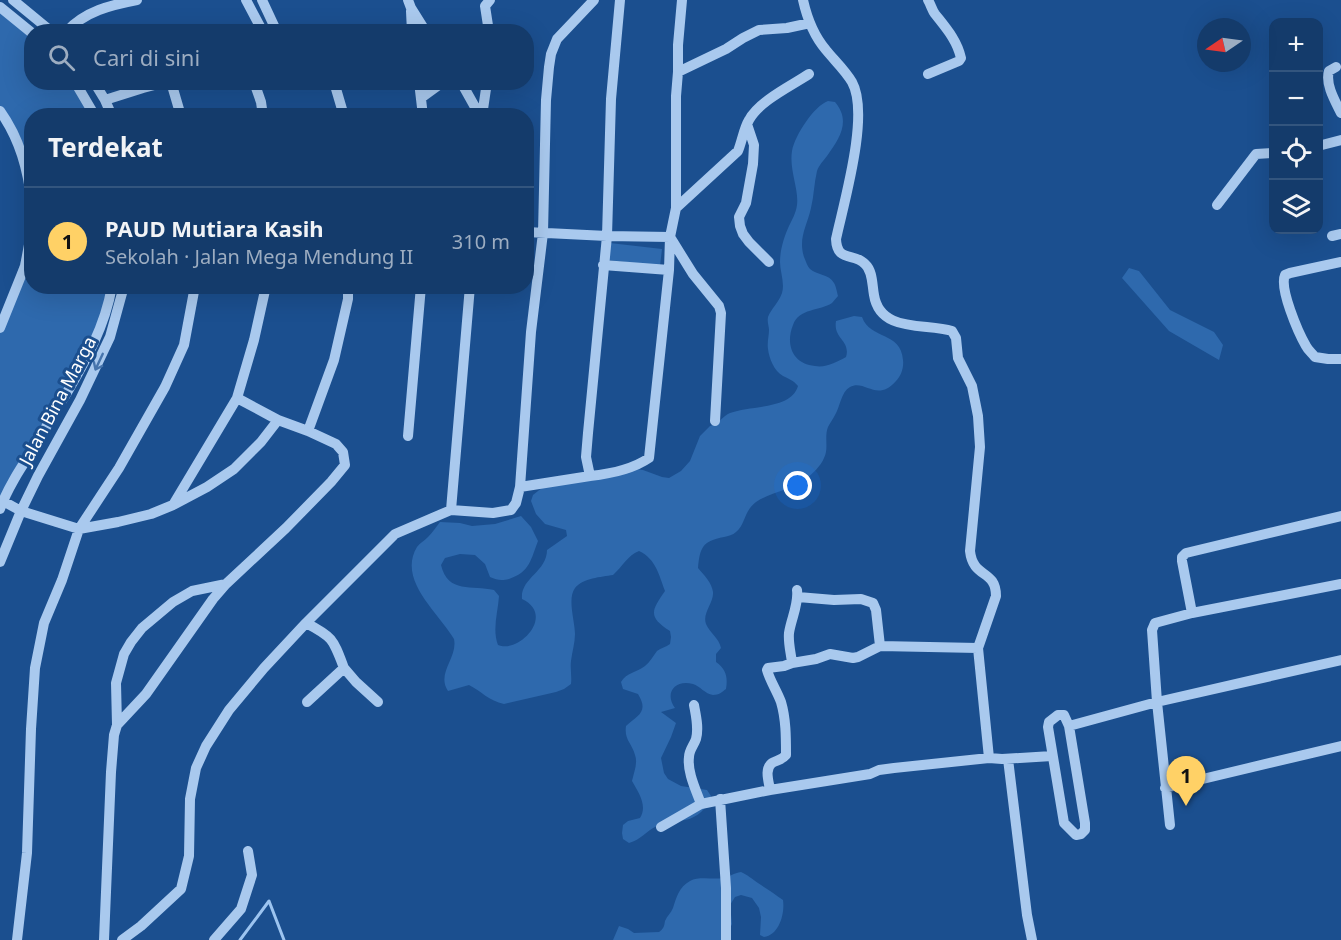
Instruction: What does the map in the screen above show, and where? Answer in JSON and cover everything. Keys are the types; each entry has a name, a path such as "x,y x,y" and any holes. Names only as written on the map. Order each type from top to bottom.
{"street":[{"path":"13,0 42,24"},
{"path":"75,24 93,11 137,0"},
{"path":"246,0 259,24"},
{"path":"262,0 273,24"},
{"path":"488,24 485,6 490,0"},
{"path":"122,940 141,926 181,889 189,856 190,799 196,768 229,710 264,668 395,534 451,510 493,513 511,510 516,503 520,487 531,332 543,233 546,100 551,54 557,39 594,0"},
{"path":"590,476 586,457 607,236 611,99 620,0"},
{"path":"520,487 600,475 633,466 649,458 669,270 669,237 676,208 676,96 682,0"},
{"path":"803,0 810,23 824,48 849,76 858,98 854,159 836,247 843,255 859,259 866,264 874,298 880,312 900,324 943,328 952,332 956,338 958,358 972,386 978,416 980,447 970,550 971,558 977,569 991,579 996,589 996,596 978,648 989,758"},
{"path":"928,0 934,12 949,30 961,58 959,61 928,74"},
{"path":"409,4 411,24"},
{"path":"409,4 421,24"},
{"path":"0,7 24,26"},
{"path":"678,72 759,30 788,28 810,23"},
{"path":"1336,67 1329,71 1328,75 1331,90 1341,113"},
{"path":"676,208 738,151 747,124 755,111 809,74"},
{"path":"80,90 90,108"},
{"path":"99,90 108,108"},
{"path":"105,100 139,90"},
{"path":"173,90 179,108"},
{"path":"257,90 262,108"},
{"path":"336,90 342,108"},
{"path":"420,90 423,108"},
{"path":"422,98 432,90"},
{"path":"466,90 476,108"},
{"path":"482,108 486,90"},
{"path":"0,111 10,125 24,159"},
{"path":"747,124 754,145 753,164 746,203 739,217 740,226 749,242 769,262"},
{"path":"1323,145 1341,140"},
{"path":"1217,205 1256,154 1269,153"},
{"path":"534,232 669,237"},
{"path":"669,237 693,274 719,306 721,313 715,421"},
{"path":"1341,262 1290,273 1284,279 1291,310 1306,347 1315,357 1341,359"},
{"path":"603,265 669,270"},
{"path":"0,328 24,268"},
{"name":"Jalan Bina Marga","path":"2,505 26,459 97,339 111,294"},
{"name":"Jalan Bina Marga","path":"0,562 38,476 106,347 122,294"},
{"path":"17,940 27,853 35,668 44,623 62,580 79,529 119,468 165,387 184,345 194,294"},
{"path":"173,505 237,398 264,294"},
{"path":"308,431 334,360 348,294"},
{"path":"408,436 420,294"},
{"path":"451,510 469,294"},
{"path":"117,725 146,694 226,584 331,483 345,465 343,452 336,444 278,420 237,398"},
{"path":"2,505 79,529 140,517 173,505 234,469 261,442 278,420"},
{"path":"1192,613 1182,561 1186,553 1341,516"},
{"path":"104,940 111,772 117,725 116,683 124,654 142,628 173,602 192,591 226,584"},
{"path":"1170,825 1157,702 1152,630 1155,623 1192,613 1341,584"},
{"path":"792,663 789,636 797,594 834,600 861,599 873,603 876,610 880,646"},
{"path":"306,623 327,634 337,648 344,668 378,702"},
{"path":"770,790 768,767 786,755 786,730 781,703 767,670 770,667 784,666 830,654 853,658 880,646 978,648"},
{"path":"1069,726 1157,702 1341,660"},
{"path":"306,702 344,668"},
{"path":"694,705 697,736 688,760 701,804"},
{"path":"1058,715 1064,715 1069,726 1085,823 1084,832 1076,835 1064,823 1048,722 1058,715"},
{"path":"1165,788 1341,746"},
{"path":"661,827 701,804 870,774 879,770 989,758 1052,756"},
{"path":"1008,759 1032,940"},
{"path":"720,800 726,888 726,940"},
{"path":"214,940 241,909 252,875 248,850"}],"shaded area":[{"path":"0,7 24,27 24,90 79,90 91,108 24,108 24,163 0,111"},
{"path":"828,101 835,102 840,109 842,129 836,143 817,171 802,250 809,268 832,280 838,296 827,306 805,313 796,320 791,332 791,346 801,362 815,366 835,363 846,357 847,351 837,332 836,321 854,316 862,317 872,329 897,344 901,351 903,369 896,381 883,390 856,385 847,389 828,427 825,454 816,470 800,483 756,502 735,533 707,543 701,550 698,568 709,582 713,592 705,620 720,644 721,648 716,654 716,662 726,674 726,689 713,695 693,684 676,685 673,688 671,697 675,708 661,712 676,723 661,758 664,773 668,779 681,786 707,790 711,796 705,808 698,815 661,824 629,843 623,839 623,825 640,818 643,803 632,781 636,758 627,738 626,726 641,713 642,705 638,694 623,689 621,682 626,676 645,666 657,651 670,644 671,637 670,631 658,622 654,613 665,591 653,563 639,551 628,558 613,575 593,578 578,585 572,598 575,641 571,664 571,684 556,692 504,704 489,698 469,685 448,691 444,678 453,653 454,639 422,596 412,572 412,559 417,547 440,522 472,526 495,524 521,516 531,527 538,541 529,564 521,573 509,579 501,580 490,577 485,564 475,555 460,554 445,558 441,565 444,574 455,584 462,587 494,590 499,596 495,627 498,645 515,644 524,639 535,623 536,614 532,606 522,599 522,592 543,564 547,550 567,536 566,530 545,524 536,514 531,501 533,495 543,487 636,469 669,478 681,471 690,461 700,436 710,426 730,413 769,406 794,394 798,386 780,374 771,360 768,346 768,319 782,293 781,253 797,205 792,151 806,122 817,109"},
{"path":"610,243 662,249 660,266 608,260"},
{"path":"24,251 24,294 110,294 97,339 0,510 0,328"},
{"path":"1129,268 1139,271 1170,310 1214,332 1223,345 1219,360 1169,331 1122,278"},
{"path":"741,872 783,900 780,923 769,935 764,937 760,935 759,908 752,898 741,895 735,897 730,905 732,924 727,935 728,940 613,940 619,926 634,933 659,932 664,927 686,883 698,879 723,878"}],"waterway":[{"path":"240,940 269,901 284,940"}],"place":[{"name":"PAUD Mutiara Kasih","path":"1186,806"}]}
